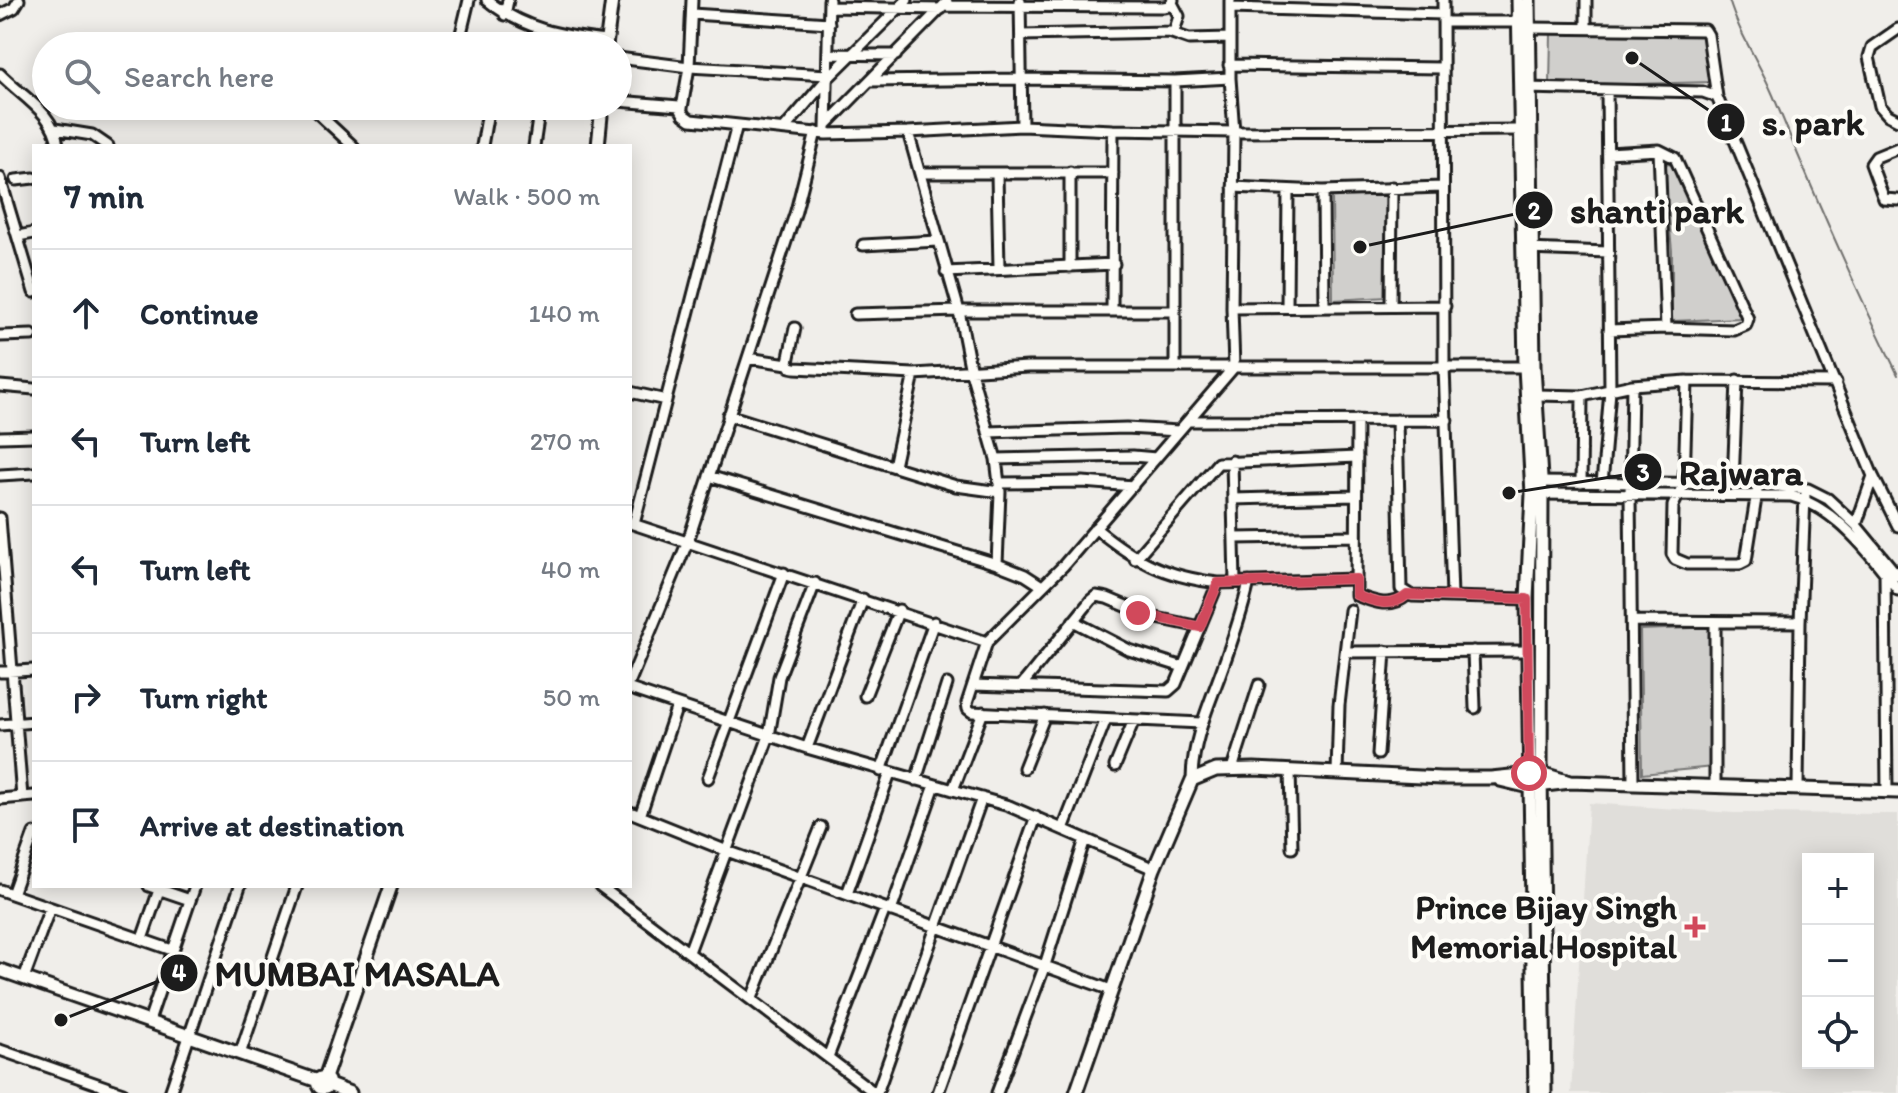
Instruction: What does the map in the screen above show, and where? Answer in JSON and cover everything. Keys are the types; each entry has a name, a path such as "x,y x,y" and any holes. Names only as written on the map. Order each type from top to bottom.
{"street":[{"path":"0,15 14,8 19,0"},
{"path":"461,32 469,0"},
{"path":"487,0 505,15 549,32"},
{"path":"505,15 508,0"},
{"path":"608,32 612,0"},
{"path":"692,0 689,67 682,108 684,115 691,120 785,128 908,132 1022,126 1234,132 1521,130"},
{"path":"1443,0 1444,366 1452,596"},
{"path":"1518,0 1524,25"},
{"path":"1529,0 1524,25 1529,367 1536,488 1527,599 1535,773"},
{"path":"1586,0 1586,27"},
{"path":"632,676 688,541 823,130 828,77 829,4 1020,3 1163,7 1172,2 1179,16 1174,32"},
{"path":"1020,3 1022,126"},
{"path":"785,128 828,77 903,4"},
{"path":"1201,723 972,712 967,707 987,642 1133,486 1234,367 1234,132 1229,65 1230,4 1524,25 1705,30 1717,97 1873,476 1898,526"},
{"path":"823,130 945,5"},
{"path":"692,14 829,23"},
{"path":"1898,29 1872,47 1869,57 1880,106 1898,120"},
{"path":"1021,35 1174,32 1189,39 1230,38"},
{"path":"828,54 896,55"},
{"path":"632,60 828,77"},
{"path":"1229,65 1442,68"},
{"path":"0,74 32,104"},
{"path":"870,81 1175,81 1230,78"},
{"path":"1175,81 1175,367"},
{"path":"1525,88 1703,92 1717,97"},
{"path":"1525,88 1521,130 1528,248"},
{"path":"1602,484 1610,391 1607,90"},
{"path":"632,103 682,108"},
{"path":"48,120 55,129 58,144"},
{"path":"325,120 351,144"},
{"path":"482,144 487,120"},
{"path":"534,144 538,120"},
{"path":"598,144 601,120"},
{"path":"737,125 632,523 987,642"},
{"path":"55,129 92,135 106,144"},
{"path":"1112,310 1113,130"},
{"path":"908,132 959,311 971,372 996,459 1000,487 997,564"},
{"path":"1898,148 1876,157 1871,164 1884,199 1898,200"},
{"path":"1608,153 1659,150 1675,158 1748,319 1746,325 1734,330 1609,330"},
{"path":"1659,150 1666,328"},
{"path":"1070,172 1070,267"},
{"path":"920,173 1113,173"},
{"path":"997,174 999,268"},
{"path":"0,178 32,285"},
{"path":"16,180 32,178"},
{"path":"1233,187 1323,191 1442,187"},
{"path":"1391,306 1392,187"},
{"path":"1287,307 1288,190"},
{"path":"1323,191 1324,307"},
{"path":"18,236 32,233"},
{"path":"863,245 938,241"},
{"path":"1528,248 1608,252"},
{"path":"946,272 1114,264"},
{"path":"1232,308 1445,306"},
{"path":"855,314 1173,311"},
{"path":"788,364 795,328"},
{"path":"0,336 32,335"},
{"path":"748,358 788,364 795,368 914,374 1028,367 1529,367"},
{"path":"1529,367 1537,395 1535,1093"},
{"path":"894,466 914,374"},
{"path":"1733,484 1737,380"},
{"path":"1537,395 1582,396 1632,385 1687,381 1836,382"},
{"path":"1687,381 1684,483 1673,506 1672,554 1680,563 1740,564 1746,561 1757,484"},
{"path":"1632,385 1633,783"},
{"path":"0,386 32,389"},
{"path":"632,392 666,400"},
{"path":"1581,483 1582,396"},
{"path":"728,415 956,486 1083,482 1133,486"},
{"path":"1357,420 1356,595 1384,604 1400,602 1407,595 1527,599"},
{"path":"1397,420 1399,585 1407,595"},
{"path":"1188,421 1447,420"},
{"path":"988,432 1126,428 1179,431"},
{"path":"0,437 32,436"},
{"path":"1135,559 1214,466 1232,461 1357,457"},
{"path":"996,459 1156,458"},
{"path":"1232,461 1235,582"},
{"path":"0,475 32,473"},
{"path":"709,476 997,564 1025,575 1042,586"},
{"path":"1856,525 1873,476"},
{"path":"1536,488 1581,483 1679,494 1803,499 1820,508 1898,576"},
{"path":"1536,488 1630,489 1684,483 1757,484 1808,489 1828,499 1856,525 1898,590"},
{"path":"1798,788 1803,499 1808,489"},
{"path":"1233,499 1356,496"},
{"path":"0,518 4,618 13,671 22,797"},
{"path":"1095,528 1135,559 1174,575 1218,583 1356,579"},
{"path":"1235,538 1356,536"},
{"path":"1491,778 1535,787 1570,782 1892,792 1887,569"},
{"path":"708,778 784,573"},
{"path":"1076,1093 1154,869 1192,780 1193,756 1201,723 1236,631 1249,582"},
{"path":"689,952 769,736 779,677 815,583"},
{"path":"973,685 1168,691 1176,684 1218,583"},
{"path":"1021,686 1091,600 1101,596 1152,617 1200,627"},
{"path":"807,748 863,599"},
{"path":"865,696 899,610"},
{"path":"1337,773 1339,705 1350,610"},
{"path":"1073,621 1129,650 1183,667"},
{"path":"1633,621 1800,622"},
{"path":"847,894 934,622"},
{"path":"1715,622 1715,785"},
{"path":"1378,754 1385,651"},
{"path":"1473,651 1475,708"},
{"path":"1346,652 1528,651"},
{"path":"0,672 32,670"},
{"path":"916,780 947,684"},
{"path":"1232,769 1259,685"},
{"path":"632,690 807,748 982,798 1036,817 1154,869"},
{"path":"677,706 635,814 727,851 1111,990"},
{"path":"953,790 983,712"},
{"path":"1024,768 1045,715"},
{"path":"1063,829 1106,719"},
{"path":"1115,766 1134,720"},
{"path":"0,725 32,722"},
{"path":"1192,780 1216,770 1232,769 1491,778 1535,773 1570,782"},
{"path":"1290,771 1292,848"},
{"path":"828,1057 935,785"},
{"path":"1535,787 1545,1093"},
{"path":"0,799 32,796"},
{"path":"603,888 876,1093 938,928 982,798"},
{"path":"938,1093 1036,817"},
{"path":"752,998 821,827"},
{"path":"997,1093 1045,965 1085,839"},
{"path":"12,894 32,847"},
{"path":"154,888 190,900"},
{"path":"149,1021 194,888"},
{"path":"170,1093 239,888"},
{"path":"240,1054 296,888"},
{"path":"322,1085 390,888"},
{"path":"0,890 172,950"},
{"path":"142,939 159,890"},
{"path":"24,978 50,908"},
{"path":"0,970 350,1093"},
{"path":"0,1050 123,1093"}],"shaded area":[{"path":"1711,32 1714,82 1550,86 1551,33"},
{"path":"1671,162 1677,168 1742,318 1672,321 1672,251 1664,165"},
{"path":"1388,194 1388,297 1333,300 1332,196"},
{"path":"1717,627 1713,767 1642,774 1640,630"},
{"name":"Prince Bijay Singh Memorial Hospital","path":"1589,803 1734,813 1898,814 1898,1093 1571,1093"}],"waterway":[{"path":"1729,0 1898,375"}],"place":[{"name":"s. park","path":"1632,58"},
{"name":"shanti park","path":"1360,247"},
{"name":"Rajwara","path":"1509,493"},
{"name":"Prince Bijay Singh Memorial Hospital","path":"1695,927"},
{"name":"MUMBAI MASALA","path":"61,1020"}],"route":[{"path":"1138,613 1200,627 1218,583 1356,579 1356,595 1384,604 1400,602 1407,595 1527,599 1529,773"}]}
